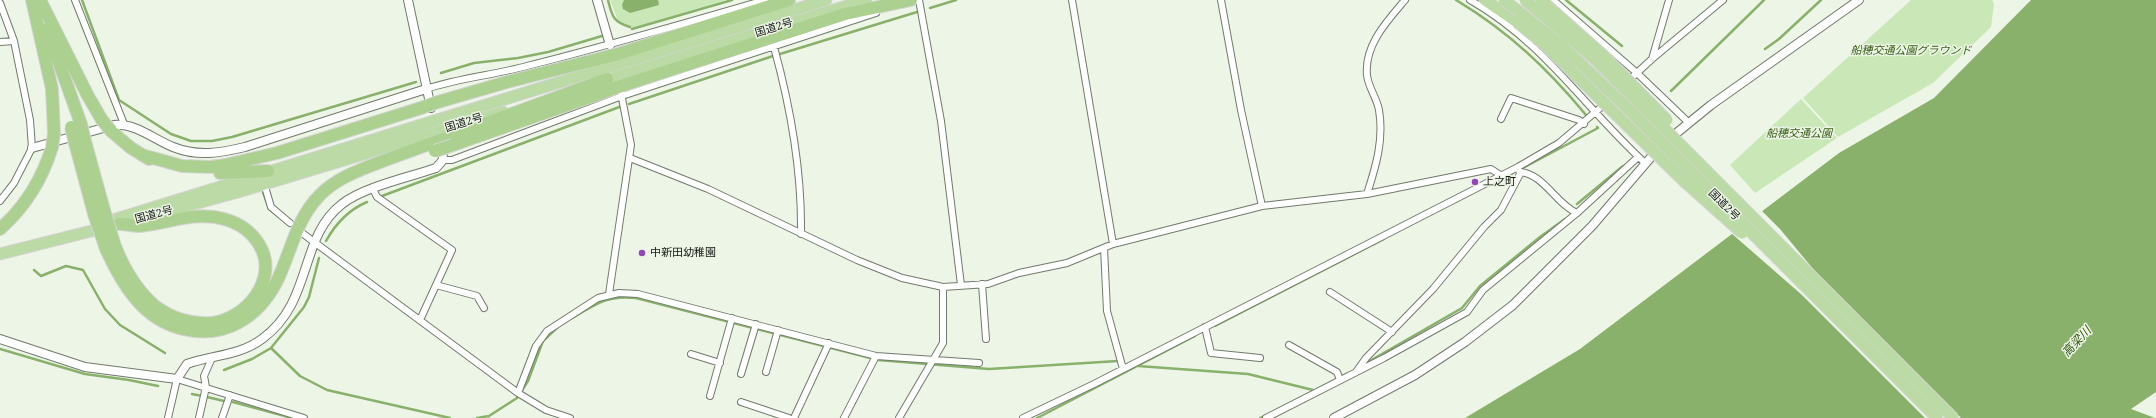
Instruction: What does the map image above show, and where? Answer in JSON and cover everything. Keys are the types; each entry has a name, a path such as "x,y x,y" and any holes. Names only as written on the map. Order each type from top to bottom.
{"highway":[{"path":"0,229 16,213 33,192 45,168 52,147 54,134 52,89 32,0"},
{"path":"36,0 59,66 99,212 127,289 138,302 157,318 178,328 190,331 213,332 224,330 243,321 266,300 277,281 300,223 320,195 340,180 369,167 608,79"},
{"path":"40,0 88,96 102,120 111,131 142,155 169,167 198,173 268,171"},
{"path":"142,155 182,166 211,167 232,164 276,153 507,82 618,54 789,0"},
{"name":"国道2号","path":"60,238 268,171 826,0"},
{"name":"国道2号","path":"2,254 238,192 866,0"},
{"path":"320,195 346,181 443,150 627,84 845,14 910,0"},
{"path":"1485,0 1518,22 1565,63 1686,183 1796,278"},
{"name":"国道2号","path":"1504,0 1532,21 1584,67 1937,418"},
{"name":"国道2号","path":"1525,0 1594,58 1954,418"},
{"path":"1541,0 1580,33 1621,72 1778,234 1805,269"},
{"path":"111,248 140,291 156,307 188,322 212,323 234,316 252,302 258,294 264,277 264,258 256,240 243,228 224,219 199,216 140,226 119,224"}],"street":[{"path":"75,0 124,124"},
{"path":"408,0 430,106"},
{"path":"597,0 610,47"},
{"path":"32,148 114,125 124,124 174,147 202,154 228,151 457,80 520,68 610,47 765,0"},
{"path":"168,418 177,379 187,364 246,349 262,340 287,313 297,296 315,241 323,224 343,203 355,196 436,168 443,150 458,158 622,94 774,47 914,0"},
{"path":"919,0 941,121 961,285"},
{"path":"1072,0 1113,244"},
{"path":"1221,0 1241,110 1262,206"},
{"path":"1367,194 1378,159 1380,146 1379,109 1367,76 1368,60 1372,45 1380,32 1405,0"},
{"path":"1470,0 1521,36 1555,67 1595,114 1641,160"},
{"path":"1553,0 1637,73 1688,122"},
{"path":"1652,59 1669,0"},
{"path":"1023,418 1123,369 1502,176 1519,170 1584,124 1652,59 1722,0"},
{"path":"1266,418 1339,378 1355,373 1467,312 1483,290 1688,122 1859,0"},
{"path":"0,3 14,41 30,120 32,148 14,183 0,201"},
{"path":"1555,67 1589,30"},
{"path":"0,42 14,41"},
{"path":"774,47 797,154 802,203 801,234"},
{"path":"609,294 631,145 622,94"},
{"path":"1501,119 1511,98 1579,120 1584,124"},
{"path":"253,144 255,154"},
{"path":"630,158 708,189 857,260 902,278 943,287 982,284 1067,263 1113,244 1262,206 1367,194 1491,169 1502,176"},
{"path":"1334,418 1415,375 1465,342 1513,305 1592,226 1641,160"},
{"path":"1519,170 1548,188 1568,209 1577,213"},
{"path":"1355,373 1366,358 1433,289 1484,227 1501,210 1519,170"},
{"path":"373,189 377,197 452,250 420,320"},
{"path":"266,190 271,207 290,223"},
{"path":"302,233 315,241 519,394 546,410 566,418"},
{"path":"1104,248 1107,310 1123,369"},
{"path":"982,284 986,339"},
{"path":"436,285 477,296 484,308"},
{"path":"899,418 943,342 943,287"},
{"path":"1330,292 1392,332"},
{"path":"519,394 536,346 544,334 598,298 609,294 638,294 731,321 875,358 932,362 980,363"},
{"path":"710,396 731,321"},
{"path":"741,374 755,327"},
{"path":"1205,327 1211,353 1260,358"},
{"path":"766,372 777,333"},
{"path":"0,339 85,367 177,379 304,418"},
{"path":"1289,344 1337,372 1339,378"},
{"path":"794,418 828,346"},
{"path":"690,354 720,363"},
{"path":"199,418 206,387 204,376 212,358"},
{"path":"844,418 875,358"},
{"path":"222,418 230,395"},
{"path":"741,402 788,418"}],"green space":[{"path":"610,0 726,0 633,28 619,23"},
{"name":"船穂交通公園グラウンド","path":"1911,0 1992,0 1994,4 1991,27 1933,83 1838,137 1803,98"},
{"name":"船穂交通公園","path":"1801,99 1837,138 1755,193 1730,165"}],"water":[{"path":"624,0 658,0 659,5 630,13 623,9 622,5"},
{"name":"高梁川","path":"2031,0 2156,0 2156,392 2131,409 2155,418 1465,418 1580,349 1839,153 1934,98"}],"pier":[{"path":"1761,210 1780,229 1819,276 1961,418 1925,418 1802,295 1731,233"}],"waterway":[{"path":"82,0 119,100 171,134 191,141 212,141 232,137 416,82"},
{"path":"608,0 614,18 620,23 630,27"},
{"path":"632,29 732,0"},
{"path":"930,8 956,0"},
{"path":"1456,0 1510,38 1542,66 1586,115"},
{"path":"1566,0 1622,46"},
{"path":"1671,91 1764,0"},
{"path":"1765,49 1779,39 1821,0"},
{"path":"780,54 917,12"},
{"path":"441,73 474,63 518,58 548,52 602,36"},
{"path":"629,104 773,56"},
{"path":"382,196 622,106"},
{"path":"1521,169 1598,128 1597,127"},
{"path":"1577,204 1623,166"},
{"path":"1502,178 1513,173"},
{"path":"263,192 269,209 278,216"},
{"path":"326,241 334,228 348,213 367,202"},
{"path":"1368,362 1462,308 1480,286 1540,237 1565,219"},
{"path":"1215,326 1384,239"},
{"path":"271,348 304,307 309,297 319,258"},
{"path":"34,270 41,276 66,266 83,270 105,309 120,325 165,353"},
{"path":"572,318 609,299 626,297 636,298 878,360 989,369 1118,361"},
{"path":"477,418 489,416 517,398 528,381 543,341 558,327"},
{"path":"1037,418 1195,336"},
{"path":"224,370 252,359 271,348 300,376 327,390 450,418"},
{"path":"0,349 85,374 129,380 158,386"},
{"path":"1138,366 1248,374 1313,390"},
{"path":"1274,411 1348,373"},
{"path":"192,394 202,396"},
{"path":"207,397 224,401"},
{"path":"233,402 292,418"},
{"path":"1260,418 1266,415"}],"place":[{"name":"上之町","path":"1475,182"},
{"name":"中新田幼稚園","path":"642,253"}]}
